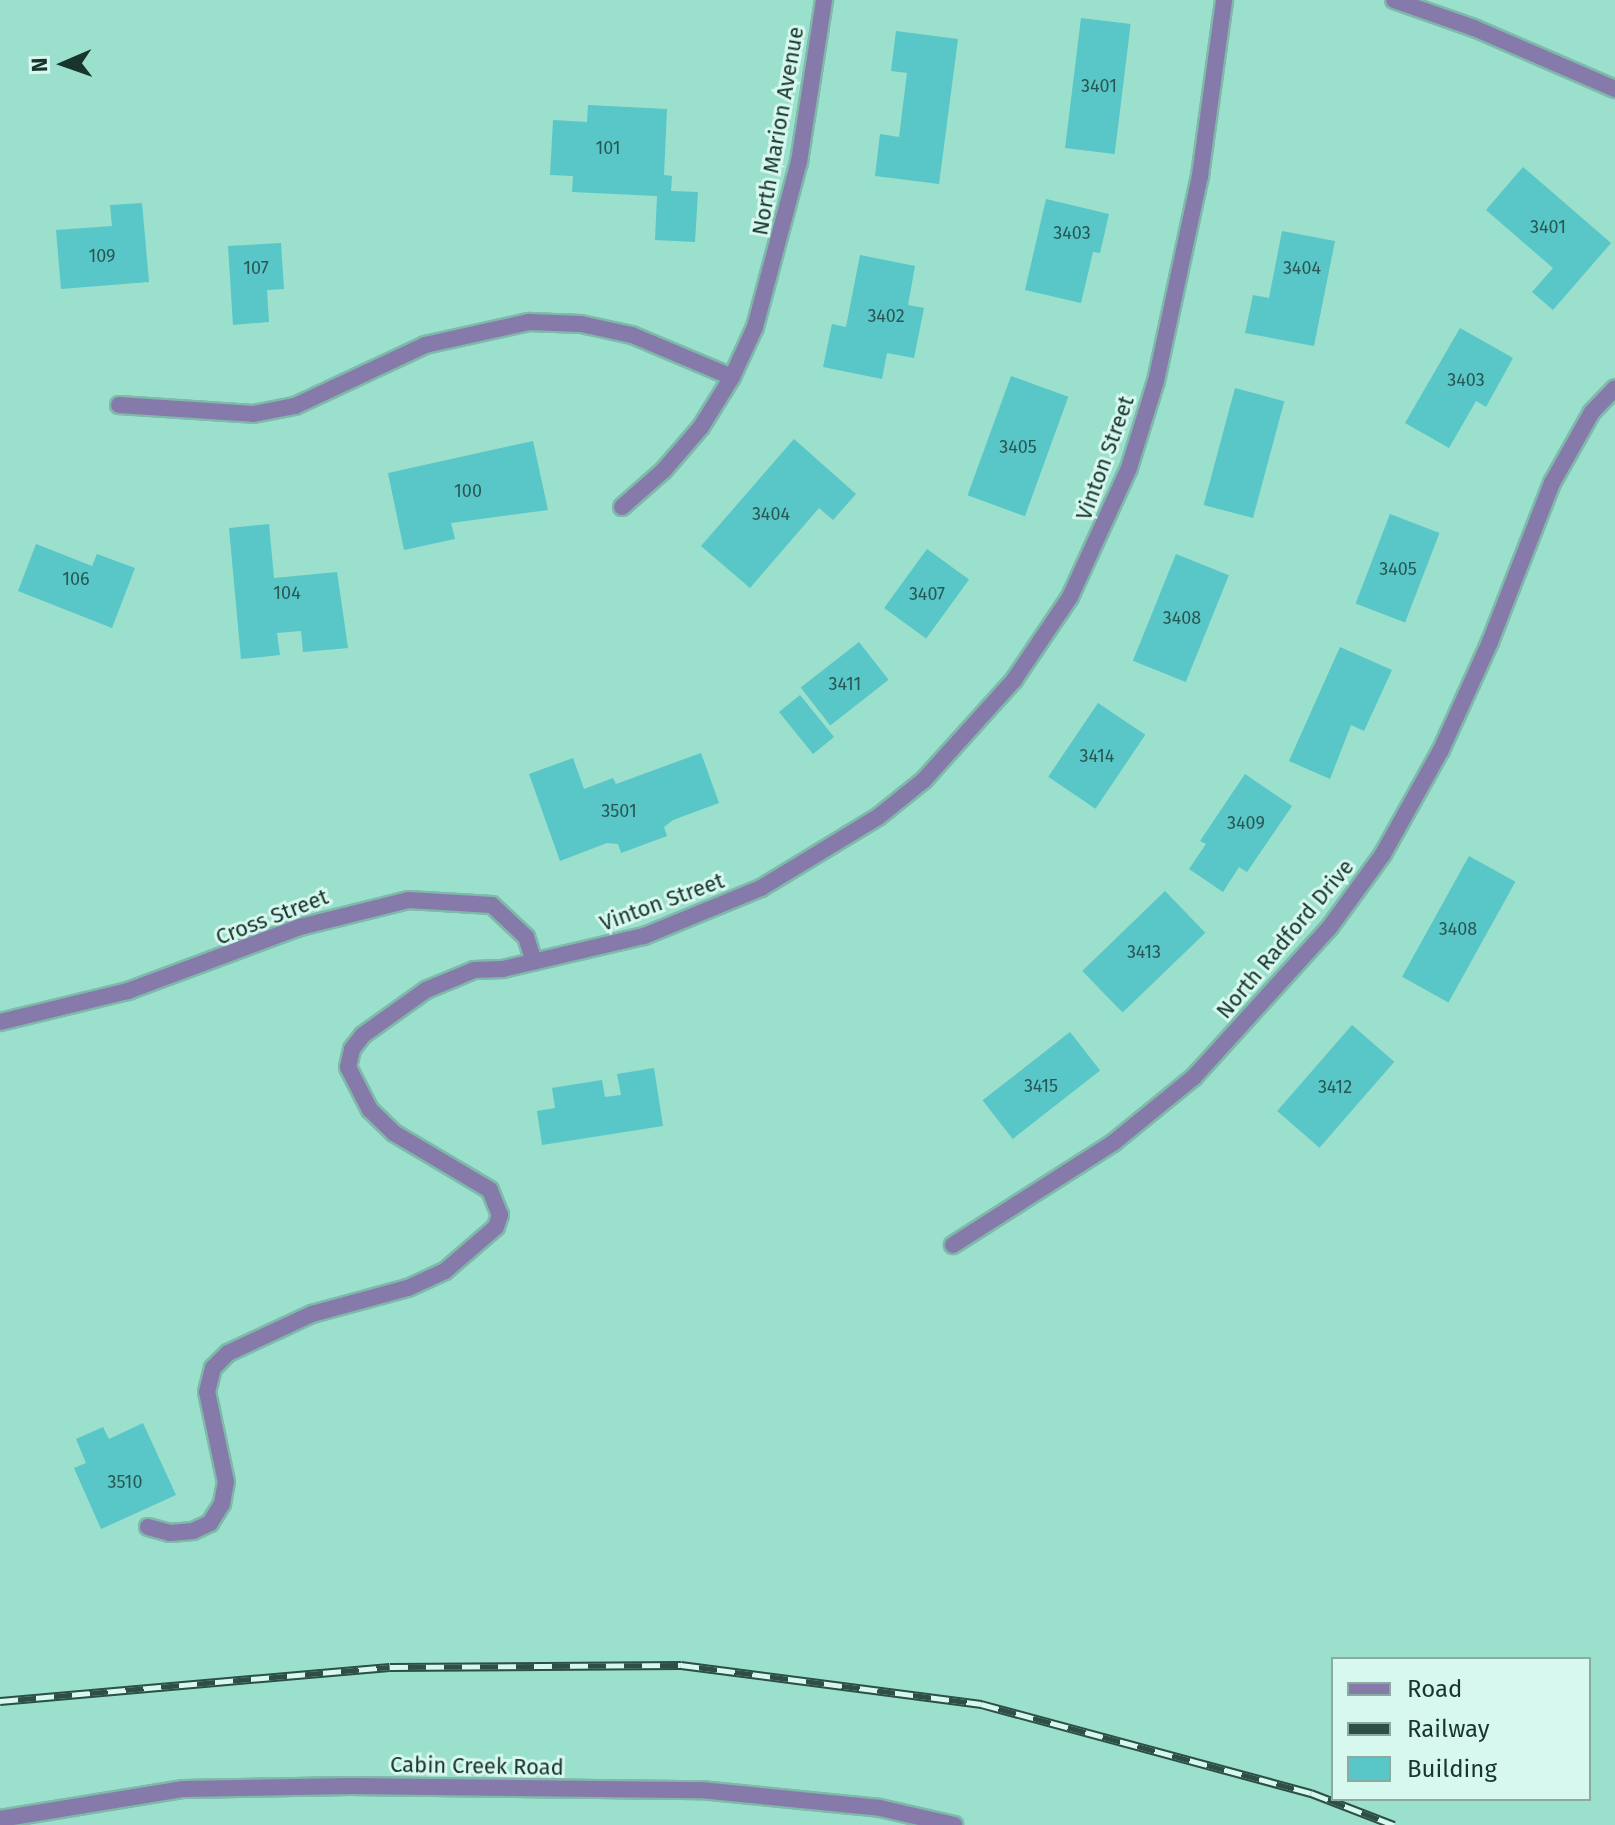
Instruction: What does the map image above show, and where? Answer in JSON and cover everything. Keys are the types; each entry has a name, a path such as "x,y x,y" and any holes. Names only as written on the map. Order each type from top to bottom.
{"street":[{"name":"North Marion Avenue","path":"622,507 664,470 701,427 732,377 755,327 782,236 824,0"},
{"name":"Vinton Street","path":"148,1527 170,1533 193,1531 210,1523 222,1504 226,1482 207,1392 213,1368 228,1353 312,1314 408,1288 445,1271 496,1227 500,1215 490,1190 394,1133 370,1110 348,1067 363,1035 426,990 474,970 503,969 644,936 703,914 828,850 924,780 1014,680 1094,553 1138,439 1200,176 1224,0"},
{"path":"1394,0 1474,28 1615,89"},
{"path":"119,405 241,414 295,406 425,345 529,322 581,324 632,335 732,377"},
{"name":"North Radford Drive","path":"953,1245 1113,1143 1194,1077 1330,927 1383,854 1441,750 1490,642 1552,483 1592,412 1615,388"},
{"name":"Cross Street","path":"0,1022 128,991 327,918 408,900 492,905 526,937 534,962"},
{"name":"Cabin Creek Road","path":"0,1819 184,1789 382,1787 701,1790 880,1808 954,1825"}],"building":[{"path":"1081,18 1131,24 1115,154 1065,148"},
{"path":"896,31 958,39 939,184 875,176 880,134 899,137 907,73 891,71"},
{"path":"588,105 667,109 664,175 672,176 671,191 698,192 695,242 655,240 657,196 572,192 573,176 550,175 553,120 587,122"},
{"path":"1523,167 1611,243 1553,310 1532,292 1553,268 1486,210"},
{"path":"1046,199 1109,214 1100,253 1093,252 1081,303 1025,290"},
{"path":"142,203 149,282 61,289 56,230 112,226 110,205"},
{"path":"1282,231 1335,241 1314,346 1245,333 1253,295 1269,298"},
{"path":"281,243 284,289 267,290 269,322 233,325 228,246"},
{"path":"860,255 915,266 908,305 924,308 914,358 887,353 882,379 823,367 832,324 846,327"},
{"path":"1460,328 1513,358 1486,407 1476,401 1449,448 1405,423"},
{"path":"1011,376 1068,397 1025,516 968,495"},
{"path":"1235,388 1284,401 1253,518 1204,505"},
{"path":"794,439 856,494 833,520 819,508 750,588 701,546"},
{"path":"533,441 548,510 451,523 455,539 404,550 388,473"},
{"path":"1390,514 1439,533 1405,623 1356,604"},
{"path":"269,524 274,578 337,572 348,648 303,652 301,631 277,633 280,655 241,659 229,528"},
{"path":"36,544 92,566 97,554 135,568 112,628 18,591"},
{"path":"927,549 969,580 926,639 884,608"},
{"path":"1176,554 1229,575 1186,682 1133,661"},
{"path":"859,642 889,680 830,725 801,688"},
{"path":"1340,647 1392,670 1364,731 1351,725 1330,779 1289,761"},
{"path":"800,695 834,737 813,754 779,712"},
{"path":"1098,703 1145,735 1095,809 1048,777"},
{"path":"701,753 719,803 673,820 664,827 667,836 621,853 618,844 607,843 560,861 529,774 573,758 584,789 613,778 616,784"},
{"path":"1245,774 1292,806 1247,872 1239,867 1223,892 1189,869 1206,844 1200,841"},
{"path":"1469,856 1515,882 1448,1002 1402,977"},
{"path":"1165,891 1205,933 1123,1013 1082,971"},
{"path":"1352,1025 1394,1062 1319,1148 1277,1111"},
{"path":"1070,1032 1100,1071 1013,1139 983,1100"},
{"path":"654,1068 663,1126 542,1145 537,1111 555,1108 552,1088 602,1080 605,1097 621,1095 617,1074"},
{"path":"143,1423 176,1495 101,1529 74,1468 86,1463 76,1439 103,1427 109,1439"}],"railway":[{"path":"0,1701 390,1667 681,1665 981,1704 1331,1801"},
{"path":"1332,1801 1394,1825"}]}
